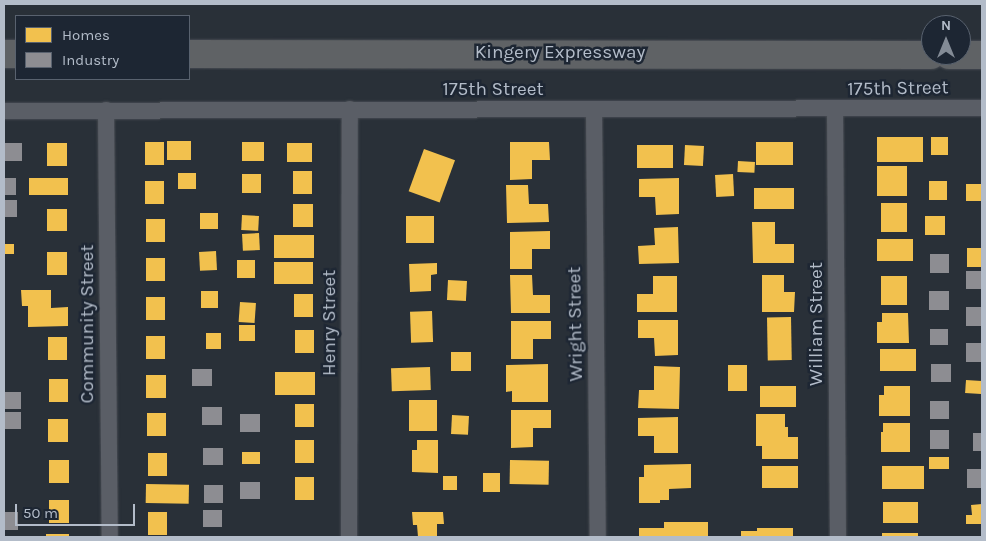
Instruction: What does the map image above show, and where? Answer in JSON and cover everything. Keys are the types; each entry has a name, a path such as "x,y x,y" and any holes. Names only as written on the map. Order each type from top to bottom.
{"highway":[{"name":"Kingery Expressway","path":"190,54 921,55"}],"street":[{"name":"175th Street","path":"4,110 835,110 982,108"},
{"name":"Henry Street","path":"349,537 350,109"},
{"name":"Community Street","path":"106,110 110,537"},
{"name":"Wright Street","path":"594,110 598,537"},
{"name":"William Street","path":"835,110 838,537"}],"building: Homes":[{"path":"877,137 923,137 923,162 877,162"},
{"path":"931,137 948,137 948,155 931,155"},
{"path":"167,141 191,141 191,160 167,160"},
{"path":"145,142 164,142 164,165 145,165"},
{"path":"242,142 264,142 264,161 242,161"},
{"path":"510,142 549,142 550,160 532,160 532,179 510,180"},
{"path":"756,142 793,142 793,165 756,165"},
{"path":"47,143 67,143 67,166 47,166"},
{"path":"287,143 312,143 312,162 287,162"},
{"path":"637,145 673,145 673,168 637,168"},
{"path":"685,145 704,146 703,166 684,165"},
{"path":"424,149 455,160 440,203 409,191"},
{"path":"738,161 755,162 754,173 737,172"},
{"path":"877,166 907,166 907,196 877,196"},
{"path":"293,171 312,171 312,194 293,194"},
{"path":"178,173 196,173 196,189 178,189"},
{"path":"242,174 261,174 261,193 242,193"},
{"path":"733,174 734,196 716,197 715,175"},
{"path":"29,178 68,178 68,195 29,195"},
{"path":"679,178 679,214 656,215 655,197 639,197 639,179"},
{"path":"145,181 164,181 164,204 145,204"},
{"path":"929,181 947,181 947,200 929,200"},
{"path":"966,184 982,184 982,201 966,201"},
{"path":"506,185 528,185 529,204 548,204 549,222 507,223"},
{"path":"754,188 794,188 794,209 754,209"},
{"path":"881,203 907,203 907,232 881,232"},
{"path":"293,204 313,204 313,227 293,227"},
{"path":"47,209 67,209 67,231 47,231"},
{"path":"200,213 218,213 218,229 200,229"},
{"path":"242,215 259,216 258,231 241,230"},
{"path":"406,216 434,216 434,243 406,243"},
{"path":"925,216 945,216 945,235 925,235"},
{"path":"146,219 165,219 165,242 146,242"},
{"path":"752,222 775,222 775,244 794,244 794,263 753,263"},
{"path":"678,227 679,263 639,264 638,246 655,245 654,228"},
{"path":"550,231 550,249 532,249 532,269 510,269 510,232"},
{"path":"259,233 260,250 243,251 242,234"},
{"path":"274,235 314,235 314,258 274,258"},
{"path":"877,239 913,239 913,261 877,261"},
{"path":"4,244 14,244 14,254 4,254"},
{"path":"967,248 982,248 982,267 967,267"},
{"path":"216,251 217,270 200,271 199,252"},
{"path":"47,252 67,252 67,275 47,275"},
{"path":"146,258 165,258 165,281 146,281"},
{"path":"237,260 255,260 255,278 237,278"},
{"path":"274,262 313,262 313,284 274,284"},
{"path":"437,263 437,274 431,275 431,291 410,292 409,264"},
{"path":"510,275 532,275 533,295 550,295 550,313 511,313"},
{"path":"762,275 784,275 784,292 795,292 794,312 762,312"},
{"path":"653,276 677,276 677,312 637,312 637,294 653,294"},
{"path":"881,276 907,276 907,305 881,305"},
{"path":"448,280 467,281 466,301 447,300"},
{"path":"21,290 51,290 51,308 68,307 68,326 28,327 28,306 22,306"},
{"path":"201,291 218,291 218,308 201,308"},
{"path":"294,294 313,294 313,317 294,317"},
{"path":"146,297 165,297 165,320 146,320"},
{"path":"240,302 256,303 255,323 239,322"},
{"path":"432,311 433,342 411,343 410,312"},
{"path":"882,313 908,313 909,343 877,343 877,322 882,322"},
{"path":"767,317 791,317 792,360 768,360"},
{"path":"638,320 678,320 678,355 655,356 654,338 638,338"},
{"path":"511,321 551,321 551,339 533,339 533,359 511,359"},
{"path":"239,325 255,325 255,341 239,341"},
{"path":"295,330 314,330 314,353 295,353"},
{"path":"206,333 221,333 221,349 206,349"},
{"path":"146,336 165,336 165,359 146,359"},
{"path":"48,337 67,337 67,360 48,360"},
{"path":"880,349 916,349 916,371 880,371"},
{"path":"451,352 471,352 471,371 451,371"},
{"path":"548,364 548,402 512,402 512,391 506,392 506,365"},
{"path":"728,365 747,365 747,391 728,391"},
{"path":"654,366 680,367 679,409 638,408 639,390 654,390"},
{"path":"430,367 431,390 392,391 391,368"},
{"path":"275,372 315,372 315,395 275,395"},
{"path":"146,375 166,375 166,398 146,398"},
{"path":"49,379 68,379 68,402 49,402"},
{"path":"966,380 982,381 981,394 965,393"},
{"path":"760,386 796,386 796,407 760,407"},
{"path":"884,386 910,386 910,416 879,416 879,395 884,395"},
{"path":"409,400 437,400 437,431 409,431"},
{"path":"295,404 314,404 314,427 295,427"},
{"path":"511,410 551,410 551,428 533,428 533,447 511,448"},
{"path":"147,413 166,413 166,436 147,436"},
{"path":"756,414 785,414 785,427 788,427 788,437 798,437 798,459 762,459 762,446 756,446"},
{"path":"452,415 469,416 468,435 451,434"},
{"path":"678,417 678,453 654,453 654,436 638,436 638,418"},
{"path":"48,419 68,419 68,442 48,442"},
{"path":"883,423 910,423 910,452 881,452"},
{"path":"295,440 314,440 314,463 295,463"},
{"path":"417,440 438,440 438,473 412,472 412,450 417,450"},
{"path":"242,452 260,452 260,464 242,464"},
{"path":"148,453 167,453 167,476 148,476"},
{"path":"929,457 949,457 949,469 929,469"},
{"path":"49,460 69,460 69,483 49,483"},
{"path":"510,460 549,461 549,485 510,484"},
{"path":"691,464 691,488 669,489 669,500 660,500 660,503 639,503 639,477 644,477 644,465"},
{"path":"762,466 798,466 798,488 762,488"},
{"path":"882,466 924,466 924,489 882,489"},
{"path":"483,473 500,473 500,492 483,492"},
{"path":"443,476 457,476 457,490 443,490"},
{"path":"295,477 314,477 314,500 295,500"},
{"path":"146,484 189,485 189,504 146,503"},
{"path":"49,500 69,500 69,523 49,523"},
{"path":"883,502 918,502 918,523 883,523"},
{"path":"982,504 982,524 966,524 966,515 972,515 971,505"},
{"path":"148,512 167,512 167,535 148,535"},
{"path":"412,512 443,512 444,524 437,524 437,537 418,537 417,525 413,525"},
{"path":"664,522 708,522 708,537 639,537 639,528 664,528"},
{"path":"757,528 793,528 793,537 741,537 741,531 757,531"},
{"path":"882,533 918,533 918,537 882,537"},
{"path":"46,534 69,534 69,537 46,537"}],"building: Industry":[{"path":"4,143 22,143 22,161 4,161"},
{"path":"4,178 16,178 16,195 4,195"},
{"path":"4,200 17,200 17,217 4,217"},
{"path":"930,254 949,254 949,273 930,273"},
{"path":"966,271 982,271 982,289 966,289"},
{"path":"929,291 949,291 949,310 929,310"},
{"path":"966,307 982,307 982,326 966,326"},
{"path":"930,329 948,329 948,345 930,345"},
{"path":"966,343 982,343 982,362 966,362"},
{"path":"931,364 951,364 951,382 931,382"},
{"path":"192,369 212,369 212,386 192,386"},
{"path":"4,392 21,392 21,409 4,409"},
{"path":"930,401 949,401 949,419 930,419"},
{"path":"202,407 222,407 222,425 202,425"},
{"path":"4,412 21,412 21,429 4,429"},
{"path":"240,414 260,414 260,432 240,432"},
{"path":"930,430 949,430 949,449 930,449"},
{"path":"973,433 982,433 982,451 973,451"},
{"path":"203,448 223,448 223,465 203,465"},
{"path":"967,469 982,469 982,488 967,488"},
{"path":"240,482 260,482 260,499 240,499"},
{"path":"204,485 223,485 223,503 204,503"},
{"path":"203,510 222,510 222,527 203,527"},
{"path":"4,512 18,512 18,530 4,530"}]}
